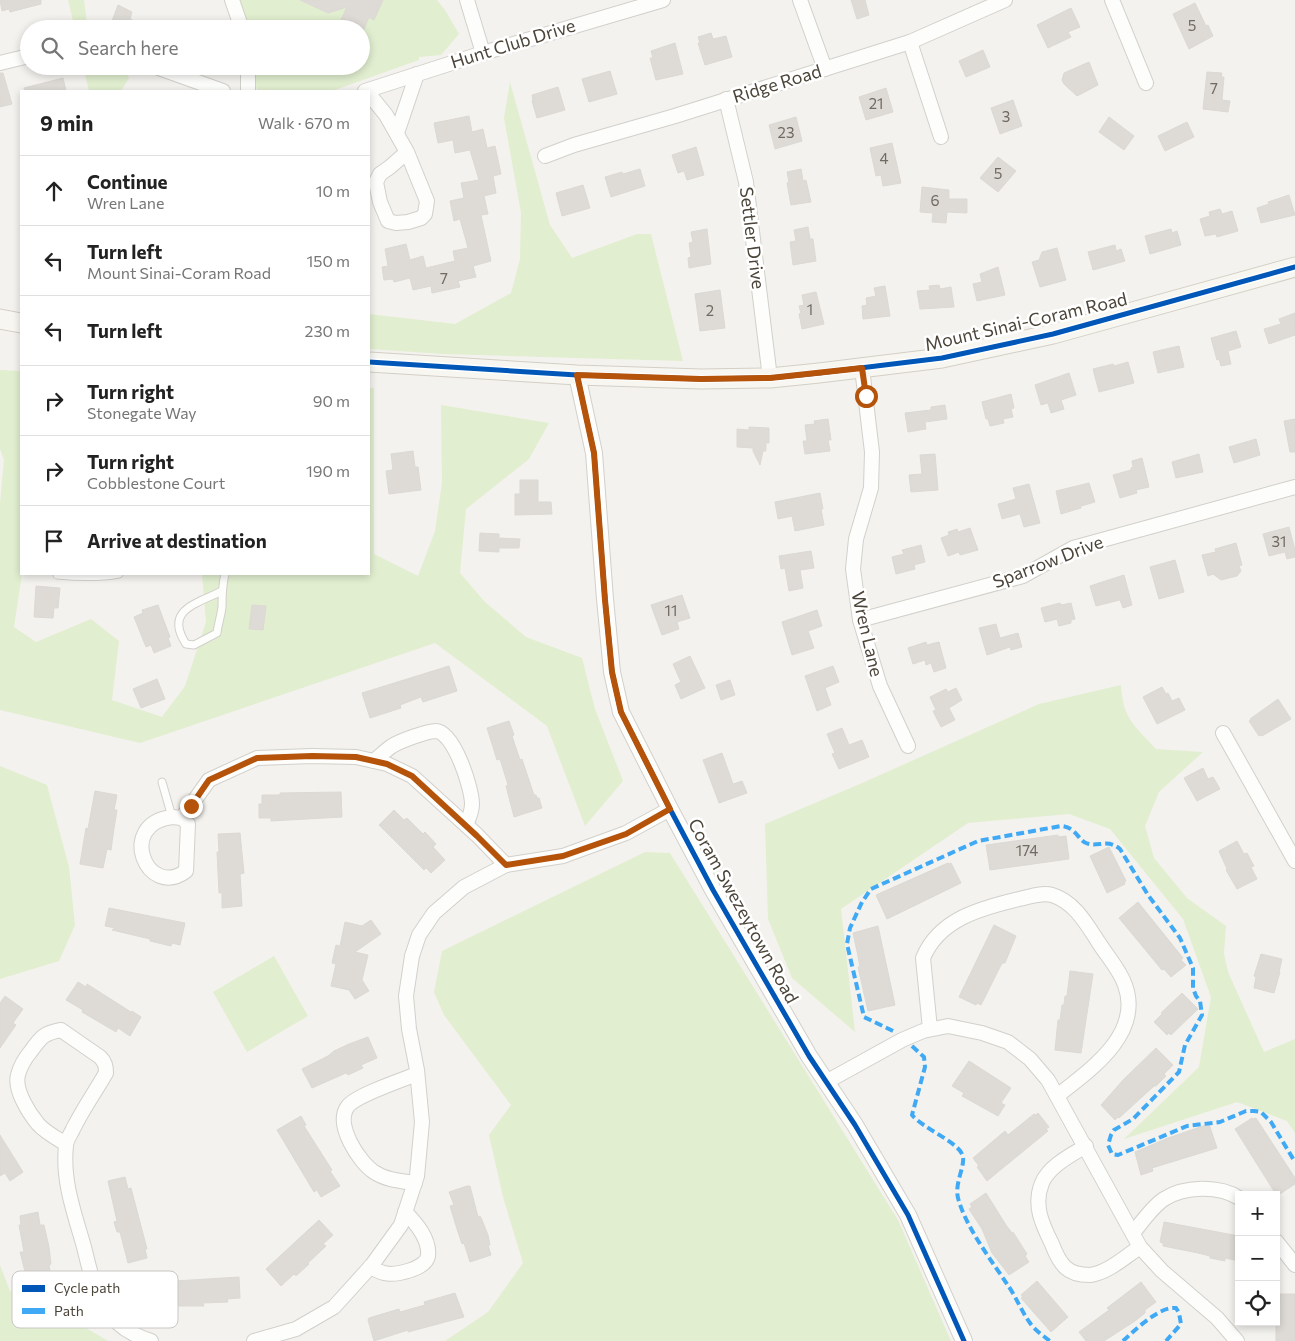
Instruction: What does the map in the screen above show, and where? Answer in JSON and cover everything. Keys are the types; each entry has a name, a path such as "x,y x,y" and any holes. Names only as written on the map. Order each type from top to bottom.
{"main road":[{"name":"Mount Sinai-Coram Road","path":"370,362 577,375 701,379 770,378 942,358 1052,334 1295,267"},
{"path":"0,319 20,323"}],"street":[{"path":"232,0 239,20"},
{"path":"467,0 483,52"},
{"name":"Hunt Club Drive","path":"369,90 483,52 662,0"},
{"path":"800,0 825,69"},
{"name":"Ridge Road","path":"545,156 574,144 675,116 910,42 1006,0"},
{"path":"1112,0 1146,83"},
{"path":"910,42 941,138"},
{"path":"0,63 20,58"},
{"path":"397,133 416,74"},
{"path":"178,75 220,90"},
{"path":"248,75 248,90"},
{"path":"370,95 386,115 408,152 427,201 425,214 421,218 396,223 388,221 380,202 376,182 380,174 408,152"},
{"name":"Settler Drive","path":"726,99 746,182 770,378"},
{"name":"Wren Lane","path":"862,368 872,452 871,488 856,539 853,569 860,620 880,686 908,746"},
{"name":"Coram Swezeytown Road","path":"577,375 594,453 612,672 621,712 670,809 764,979 809,1056 855,1125 908,1214 964,1341"},
{"name":"Sparrow Drive","path":"860,620 1023,576 1073,548 1295,487"},
{"path":"374,761 392,746 426,733 436,731 443,734 454,748 470,785 472,812 466,825"},
{"path":"1223,733 1295,861"},
{"path":"177,817 209,780 257,758 356,757 387,764 412,776 466,825 506,865"},
{"path":"254,1341 296,1329 334,1307 370,1267 401,1225 417,1176 422,1122 418,1074 409,1029 406,996 412,956 419,935 434,913 464,887 506,865 563,856 626,834 670,809"},
{"path":"930,1029 923,958 927,948 937,935 958,919 993,905 1043,894 1052,895 1062,900 1072,906 1085,922 1124,983 1128,996 1129,1012 1123,1030 1113,1047 1084,1075 1057,1096"},
{"path":"826,1082 923,1030 948,1026 982,1033 1008,1042 1030,1059 1048,1080 1140,1247 1162,1271 1217,1318 1237,1341"},
{"path":"66,1144 38,1124 24,1101 18,1083 18,1075 27,1056 43,1035 61,1030 100,1057 106,1066 106,1073 82,1112 66,1144 68,1189 91,1271"},
{"path":"415,1183 388,1178 376,1173 365,1165 347,1136 343,1124 344,1115 349,1105 363,1096 418,1074"},
{"path":"1086,1146 1055,1167 1043,1180 1038,1195 1038,1210 1042,1225 1058,1257 1066,1268 1082,1275 1092,1275 1140,1247"},
{"path":"1133,1233 1154,1208 1165,1199 1180,1192 1204,1189 1224,1192 1235,1196"},
{"path":"370,1267 385,1274 397,1273 420,1267 425,1262 428,1256 426,1243 420,1228 406,1212"},
{"path":"1280,1246 1295,1265"},
{"path":"124,1328 131,1333 151,1341"}],"lane":[{"path":"57,575 88,578 115,575"},
{"path":"222,591 185,609 178,621 179,634 186,644 194,645 217,632 222,610 222,591 226,575"},
{"path":"162,782 177,817"}],"green space":[{"path":"68,0 84,0 87,20 73,20"},
{"path":"240,0 437,0 459,34 441,55 419,57 419,60 335,90 257,90 254,75 370,75 370,20 244,20"},
{"path":"85,75 128,75 129,78 122,90 89,90"},
{"path":"510,82 550,225 572,258 637,234 651,234 683,361 443,354 370,349 370,314 455,324 511,293 520,259 521,213 504,118"},
{"path":"0,370 20,371 20,575 22,575 14,627 36,642 91,619 119,641 112,700 162,717 185,686 206,622 202,575 370,575 370,388 374,388 374,554 418,576 435,531 442,483 441,405 549,423 529,459 466,509 460,573 485,602 526,637 582,658 595,709 623,781 585,826 547,726 435,643 140,743 0,710 0,503 4,460 0,449"},
{"path":"1121,685 1127,714 1156,749 1203,752 1159,792 1145,826 1154,858 1187,898 1226,926 1224,954 1228,972 1264,1052 1295,1039 1295,1133 1287,1121 1237,1102 1124,1139 1199,1067 1211,997 1183,919 1110,829 1069,814 968,823 841,909 855,1032 792,978 768,919 765,824 1039,704"},
{"path":"0,766 47,785 69,867 75,925 59,961 0,979"},
{"path":"645,852 670,853 898,1220 951,1341 445,1341 488,1312 523,1263 503,1197 489,1135 511,1105 444,1015 434,992 442,951"},
{"path":"274,956 308,1016 247,1052 213,992"},
{"path":"0,1265 12,1292 12,1328 86,1328 108,1341 0,1341"}],"building":[{"path":"0,0 41,0 41,4 10,12 9,9 2,11"},
{"path":"300,0 383,0 374,20 369,17 368,20 341,20 347,7 328,13"},
{"path":"851,0 865,0 869,15 857,19"},
{"path":"1195,3 1213,36 1189,49 1173,14"},
{"path":"118,5 132,12 130,19 132,20 112,20"},
{"path":"1071,8 1080,27 1068,32 1071,37 1048,48 1037,25"},
{"path":"711,33 713,39 726,36 732,57 705,65 698,37"},
{"path":"675,43 683,74 656,80 650,58 653,58 651,51"},
{"path":"983,50 990,67 966,77 959,61"},
{"path":"1089,62 1098,85 1077,96 1064,84 1062,80 1064,73"},
{"path":"610,71 617,94 589,102 582,79"},
{"path":"1207,72 1222,73 1221,77 1224,77 1222,100 1230,101 1228,112 1203,109"},
{"path":"0,73 3,73 12,104 0,107"},
{"path":"63,78 66,90 25,90 24,88"},
{"path":"558,87 565,110 537,118 532,95"},
{"path":"886,88 893,112 866,120 859,97"},
{"path":"1013,100 1022,126 1000,134 991,108"},
{"path":"469,116 472,132 483,129 487,148 495,146 501,174 493,176 496,193 484,196 488,214 481,215 491,261 473,266 476,277 458,281 460,287 432,293 431,286 413,290 410,278 394,282 393,279 384,280 382,267 388,266 385,249 406,244 410,260 423,256 426,268 455,261 453,251 468,248 460,219 454,221 450,201 464,198 461,183 479,180 470,150 455,153 453,140 438,143 434,123"},
{"path":"796,117 802,141 775,149 769,125"},
{"path":"1109,117 1134,136 1124,150 1099,132"},
{"path":"1187,122 1194,137 1165,151 1158,136"},
{"path":"892,143 901,183 883,186 881,175 876,176 870,148"},
{"path":"696,147 704,175 687,180 684,171 678,173 672,155"},
{"path":"998,157 1016,171 998,192 980,178"},
{"path":"640,169 645,186 611,197 605,177"},
{"path":"801,169 803,181 806,180 811,202 791,205 787,172"},
{"path":"583,185 590,208 562,216 556,193"},
{"path":"922,187 949,190 949,199 967,199 967,213 947,212 946,223 932,222 933,213 920,212"},
{"path":"1289,195 1295,215 1261,223 1257,208"},
{"path":"1220,209 1222,214 1232,211 1238,231 1217,237 1216,234 1205,236 1200,219 1210,216 1209,212"},
{"path":"808,227 810,239 813,239 816,261 793,265 790,242 796,241 794,230"},
{"path":"707,229 711,264 689,268 688,258 691,257 689,243 693,242 691,232"},
{"path":"1171,229 1172,233 1177,231 1181,245 1150,254 1145,236"},
{"path":"1115,245 1116,251 1121,249 1125,261 1093,270 1088,252"},
{"path":"1057,248 1066,280 1040,287 1032,262 1039,260 1042,252"},
{"path":"998,267 1005,295 977,301 973,284 982,282 980,274"},
{"path":"939,285 940,289 951,287 954,307 920,309 917,291 930,290 929,286"},
{"path":"885,286 890,316 863,319 862,306 867,305 866,298 876,296 874,288"},
{"path":"720,290 725,328 700,331 695,294"},
{"path":"816,292 824,324 802,329 799,306 804,305 802,295"},
{"path":"1295,313 1295,335 1269,344 1264,329 1281,324 1279,319"},
{"path":"1236,331 1241,347 1228,351 1231,364 1221,366 1219,359 1217,360 1211,338"},
{"path":"1179,346 1184,367 1158,373 1153,352"},
{"path":"1128,362 1134,383 1099,392 1093,369"},
{"path":"1069,373 1076,395 1061,400 1064,409 1051,413 1048,403 1041,405 1035,385"},
{"path":"1011,394 1014,408 1011,409 1013,417 1003,419 1004,423 990,426 988,419 986,419 982,402"},
{"path":"945,405 947,419 925,422 926,429 908,432 905,413 931,410 931,407"},
{"path":"828,419 831,440 828,440 830,451 805,454 803,441 807,441 805,425 815,424 814,421"},
{"path":"1295,419 1295,452 1290,452 1284,421"},
{"path":"749,427 769,428 769,443 766,443 766,451 763,451 760,465 753,448 737,447 737,429 749,430"},
{"path":"1256,439 1260,455 1234,463 1229,447"},
{"path":"413,451 415,467 418,467 421,490 389,494 386,471 393,470 391,454"},
{"path":"935,454 938,490 911,492 909,475 922,474 920,455"},
{"path":"1199,454 1203,472 1176,478 1172,462"},
{"path":"1142,458 1149,487 1136,490 1137,493 1120,498 1113,475 1131,470 1133,467 1132,461"},
{"path":"520,480 538,480 538,502 551,502 552,514 515,515 515,494 520,494"},
{"path":"1089,483 1095,502 1061,514 1056,491"},
{"path":"1029,484 1040,523 1024,527 1020,514 1002,519 998,504 1016,499 1013,488"},
{"path":"820,493 824,525 795,531 792,516 778,519 775,502"},
{"path":"1289,527 1295,557 1287,559 1285,552 1269,556 1263,534"},
{"path":"970,528 978,550 960,555 959,552 948,556 941,538 949,535 948,532 957,529 958,532"},
{"path":"480,533 499,534 499,538 520,539 519,548 499,548 499,552 479,551"},
{"path":"1236,543 1242,565 1239,566 1241,571 1237,576 1221,580 1213,574 1208,576 1202,555 1216,552 1215,549"},
{"path":"921,545 925,562 914,565 915,569 896,574 892,557 904,554 902,550"},
{"path":"811,551 814,568 800,570 803,588 789,591 785,568 781,569 779,556"},
{"path":"1175,560 1184,592 1159,599 1150,567"},
{"path":"1124,575 1132,605 1123,608 1120,600 1096,606 1090,586"},
{"path":"36,586 60,588 58,608 54,608 53,618 34,617"},
{"path":"682,595 690,618 677,622 679,629 662,635 651,605"},
{"path":"1060,603 1061,605 1071,603 1075,619 1071,620 1071,623 1059,626 1057,619 1045,622 1041,608"},
{"path":"158,605 170,637 168,638 171,646 154,653 151,645 146,647 134,617 143,613 142,610"},
{"path":"252,605 266,606 263,630 249,629"},
{"path":"817,610 822,626 808,631 814,648 792,655 782,622"},
{"path":"996,624 1000,638 1018,633 1022,647 1011,650 1010,647 987,655 979,628"},
{"path":"926,642 927,645 939,642 946,668 934,672 931,663 926,665 925,660 913,664 908,648"},
{"path":"690,656 705,688 681,699 675,685 681,682 673,664"},
{"path":"449,666 457,691 423,702 421,697 400,705 401,708 370,718 362,693"},
{"path":"833,666 839,682 825,688 831,705 817,711 805,676"},
{"path":"157,679 165,699 141,708 133,689"},
{"path":"730,680 735,695 721,700 716,685"},
{"path":"1162,687 1172,701 1179,698 1185,710 1157,724 1143,697"},
{"path":"956,688 962,700 949,708 955,720 941,727 933,711 936,710 930,697 946,689 948,692"},
{"path":"1278,699 1291,719 1259,736 1249,721 1250,719"},
{"path":"509,721 520,760 522,759 534,795 539,798 542,808 514,817 506,786 508,785 500,759 497,760 487,728"},
{"path":"842,728 849,745 862,740 869,757 839,769 832,754 835,753 827,734"},
{"path":"722,753 733,784 742,781 747,793 719,803 703,760"},
{"path":"1203,768 1208,779 1213,777 1220,789 1197,801 1184,778"},
{"path":"95,791 117,795 114,810 117,810 111,850 107,849 103,868 80,864"},
{"path":"341,792 342,817 271,821 271,818 259,818 259,804 262,804 262,795"},
{"path":"394,810 404,820 407,818 423,834 425,832 436,844 433,847 445,860 431,873 426,868 424,870 379,825"},
{"path":"240,833 244,873 240,874 242,906 222,908 222,893 219,893 218,834"},
{"path":"1058,835 1058,837 1066,836 1069,859 990,870 986,845"},
{"path":"1237,841 1244,854 1247,853 1254,866 1251,867 1257,879 1237,889 1226,870 1219,851"},
{"path":"1109,847 1126,881 1124,882 1125,884 1107,893 1090,856"},
{"path":"951,863 961,883 887,919 876,895"},
{"path":"1138,902 1183,958 1181,960 1186,965 1171,977 1164,969 1162,970 1119,918"},
{"path":"109,908 185,923 180,945 172,943 171,946 112,930 115,928 105,926"},
{"path":"371,920 381,934 355,952 368,955 362,980 369,991 355,999 349,990 331,986 336,964 332,963 336,945 340,946 345,922 362,926"},
{"path":"994,925 1016,936 1005,963 1002,963 981,1005 977,1003 976,1005 959,997"},
{"path":"878,926 895,1005 868,1011 858,967 860,967 853,933"},
{"path":"1261,954 1282,959 1274,993 1254,988 1256,977 1254,976"},
{"path":"1070,971 1093,974 1081,1053 1055,1050 1058,1020 1060,1020 1065,996 1067,996"},
{"path":"78,982 86,987 87,984 141,1017 130,1036 118,1028 116,1032 66,1000"},
{"path":"1182,993 1198,1009 1171,1035 1169,1033 1167,1035 1154,1022"},
{"path":"5,996 23,1009 13,1023 16,1025 0,1048 0,1003"},
{"path":"368,1037 377,1058 361,1065 363,1068 348,1075 346,1073 312,1088 302,1069 334,1051"},
{"path":"1156,1048 1173,1065 1156,1086 1115,1120 1101,1105 1124,1079"},
{"path":"969,1061 1011,1088 1001,1103 1005,1105 998,1116 962,1096 964,1093 952,1086"},
{"path":"1038,1113 1049,1127 1046,1129 1048,1131 987,1181 973,1158 1005,1131 1008,1135 1034,1114"},
{"path":"301,1116 306,1125 304,1126 340,1186 321,1197 317,1190 314,1192 277,1130"},
{"path":"1252,1118 1256,1118 1295,1178 1295,1184 1280,1194 1280,1191 1274,1191 1235,1129"},
{"path":"1209,1124 1217,1148 1152,1168 1153,1171 1141,1175 1135,1152"},
{"path":"0,1135 23,1172 10,1181 5,1173 0,1176"},
{"path":"125,1177 128,1189 131,1188 147,1249 145,1249 147,1258 128,1263 120,1232 117,1232 114,1222 117,1221 108,1181"},
{"path":"470,1186 478,1217 480,1216 488,1235 491,1255 470,1262 450,1206 454,1205 449,1192"},
{"path":"986,1193 1027,1254 1025,1256 1029,1262 1009,1275 992,1253 982,1229 969,1209 972,1207 970,1204"},
{"path":"38,1212 40,1225 44,1225 49,1247 50,1271 25,1271 20,1252 24,1252 19,1225 21,1225 20,1216"},
{"path":"319,1220 333,1235 323,1244 326,1246 309,1264 281,1286 266,1269"},
{"path":"1164,1222 1235,1235 1235,1260 1225,1258 1225,1261 1210,1258 1210,1256 1163,1246 1163,1243 1160,1242"},
{"path":"239,1277 240,1298 227,1299 228,1302 203,1303 204,1306 178,1306 178,1281"},
{"path":"1037,1281 1068,1317 1051,1332 1021,1298 1023,1296 1021,1295"},
{"path":"1141,1282 1156,1302 1135,1321 1104,1341 1086,1341 1079,1332 1109,1310 1107,1308"},
{"path":"455,1293 464,1317 408,1332 408,1330 374,1341 369,1318 399,1309 400,1312 425,1305 424,1302"},
{"path":"1280,1294 1295,1294 1295,1341 1276,1341 1276,1326 1280,1326"}],"marked path":[{"path":"893,1031 864,1017 847,944 850,928 862,902 871,889 978,841 1061,826 1066,827 1086,843 1111,844 1120,849 1148,895 1180,938 1193,968 1193,988 1200,1001 1202,1015 1185,1045 1179,1072 1133,1119 1114,1130 1108,1145 1112,1154 1118,1155 1187,1126 1220,1122 1246,1111 1254,1111 1261,1112 1271,1122 1295,1162"},
{"path":"912,1046 924,1057 925,1067 912,1115 959,1149 962,1154 963,1163 957,1192 967,1221 1030,1323 1050,1341"},
{"path":"1123,1341 1155,1315 1169,1308 1176,1308 1181,1324 1166,1341"}],"cycle path":[{"path":"370,362 577,375 701,379 770,378 819,373 942,358 1053,334 1295,267"},
{"path":"577,375 594,453 612,672 621,712 713,890 809,1056 855,1125 908,1215 964,1341"}],"route":[{"path":"191,806 209,780 257,758 356,757 387,764 412,776 506,865 563,856 626,834 670,809 621,712 612,672 594,453 577,375 701,379 770,378 862,368 866,396"}]}
